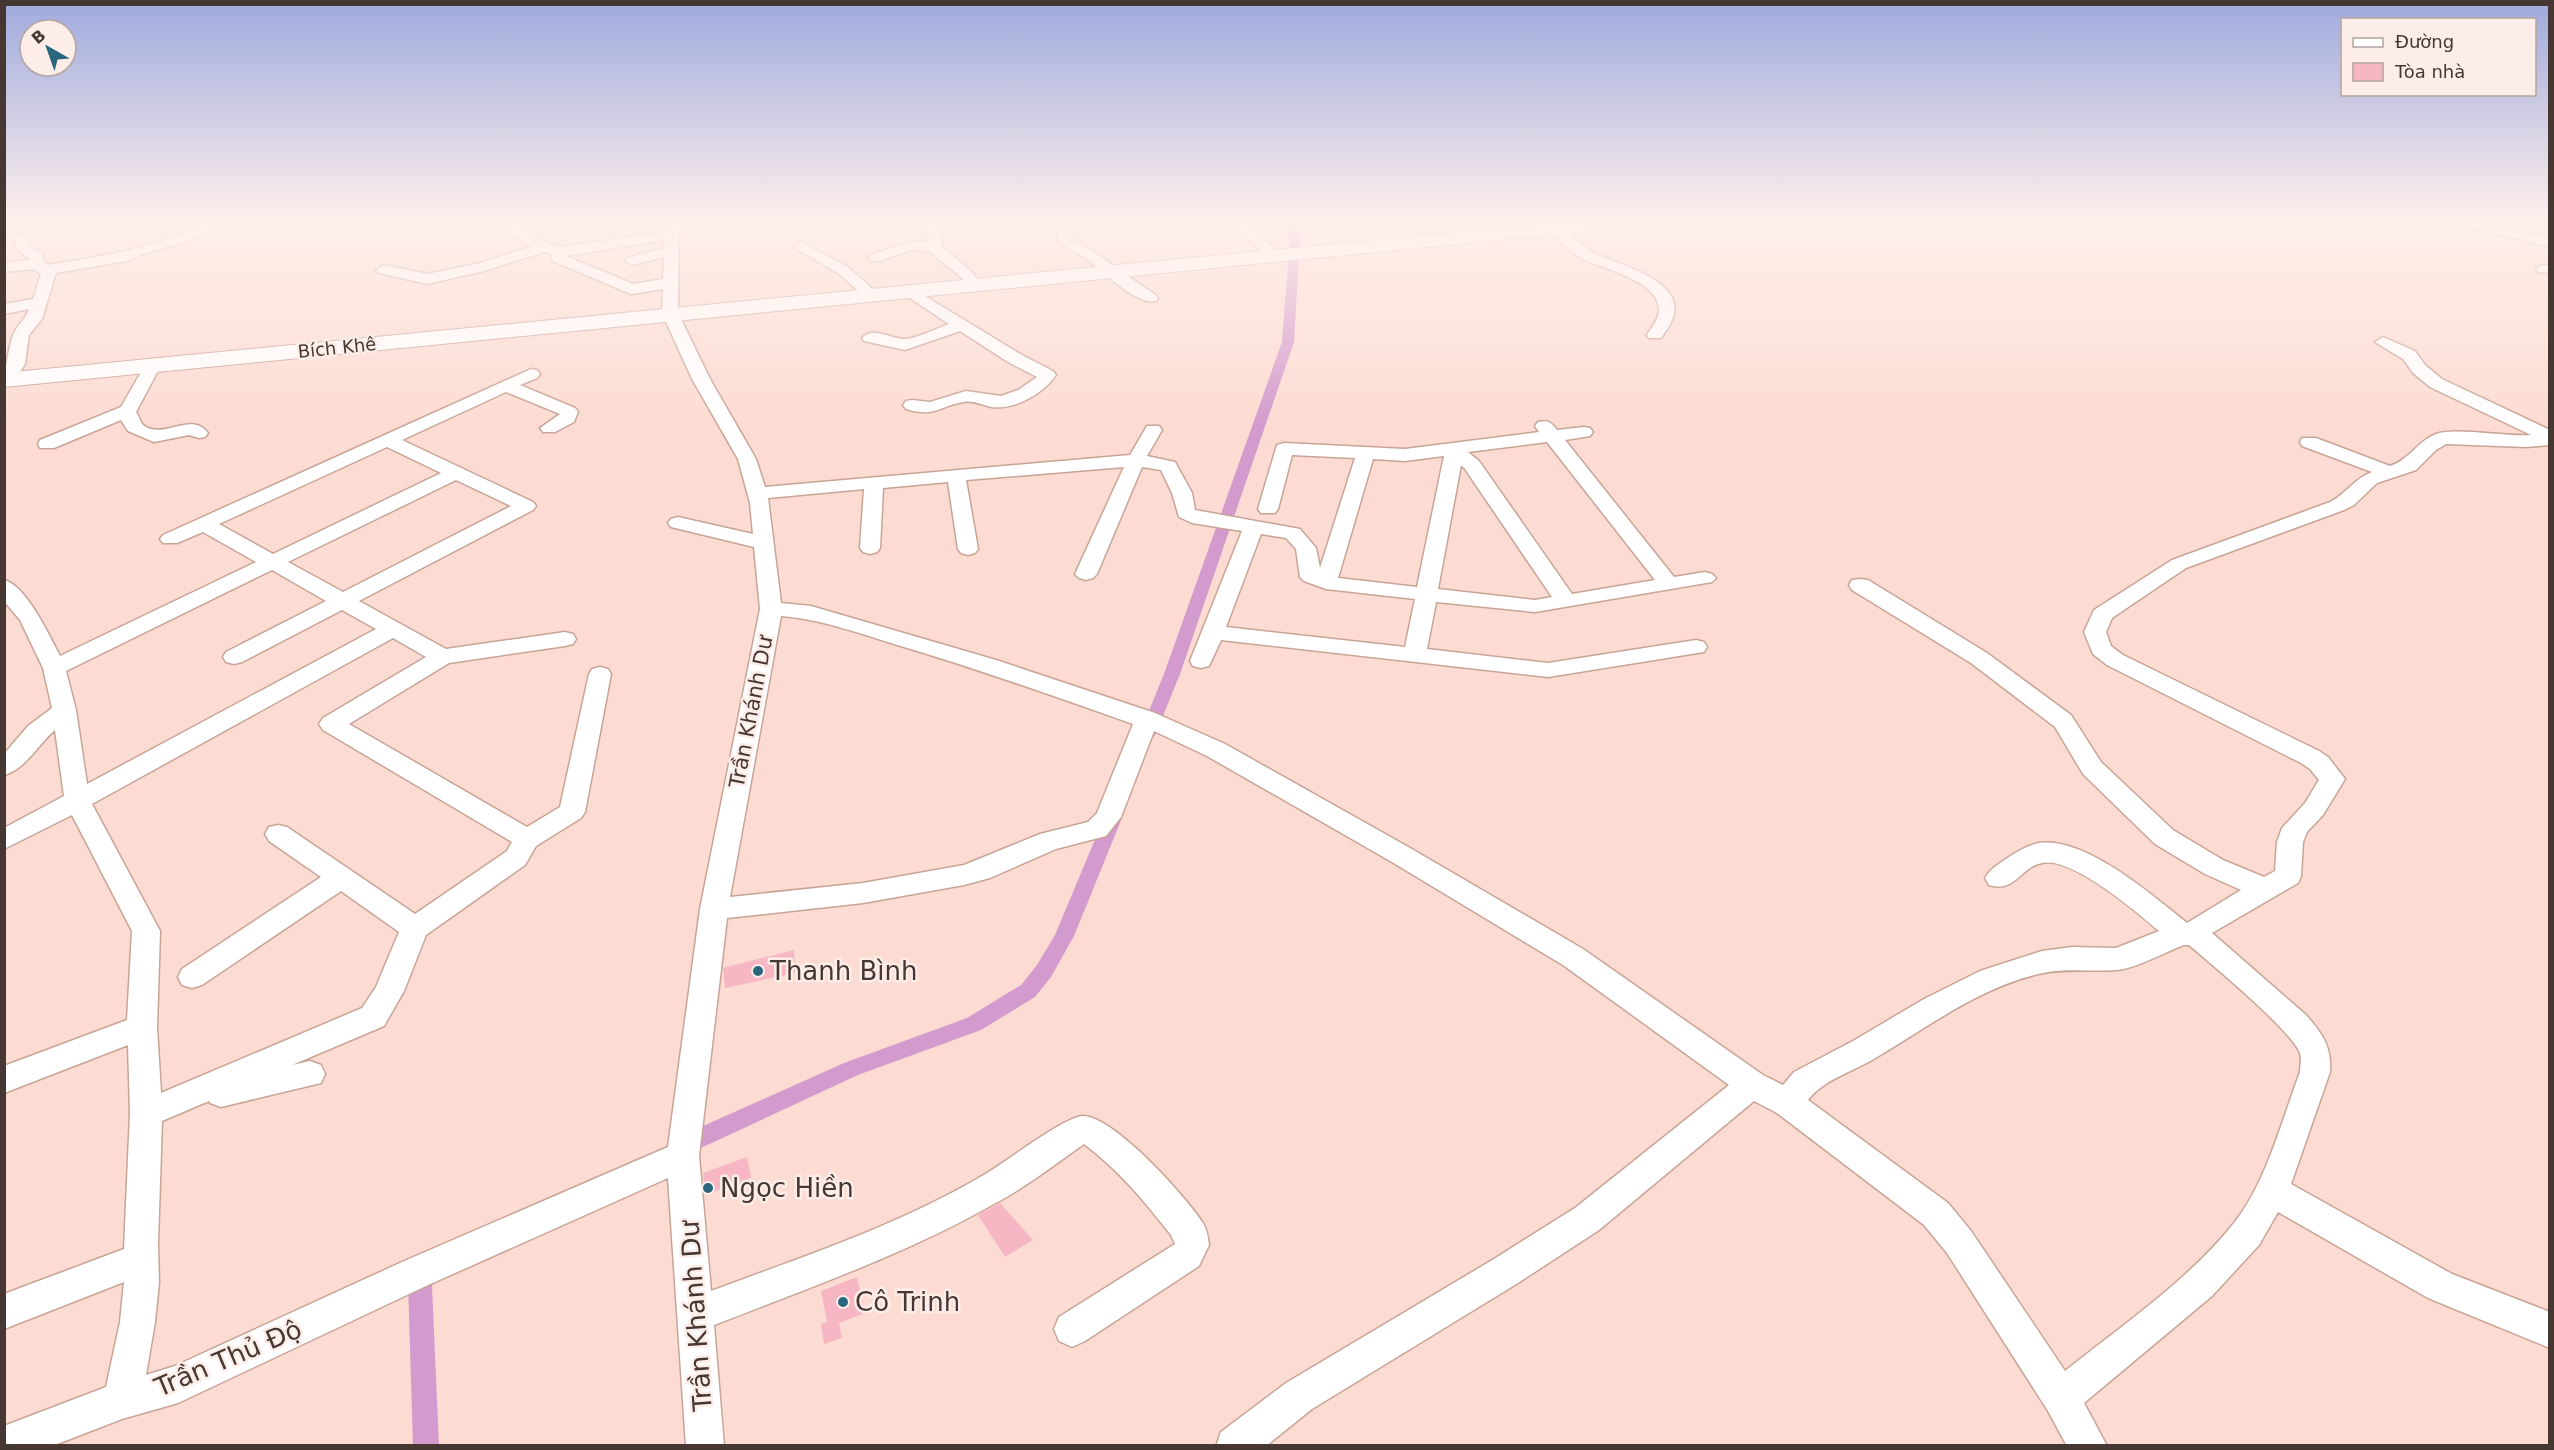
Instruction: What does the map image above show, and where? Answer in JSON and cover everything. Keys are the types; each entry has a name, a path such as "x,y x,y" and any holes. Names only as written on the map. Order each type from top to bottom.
{"main road":[{"name":"Bích Khê","path":"6,380 901,291"}],"street":[{"path":"6,380 17,364 21,334 34,319 43,291"},
{"path":"669,291 670,314"},
{"path":"866,291 870,294"},
{"path":"908,291 1014,358 1044,372 1047,377 1028,391 995,402 967,396 930,409 912,405"},
{"path":"1139,291 1150,298"},
{"path":"1655,335 1667,309 1665,300 1658,291"},
{"path":"4,309 38,303"},
{"name":"Trần Khánh Dư","path":"670,314 701,379 747,459 757,493 765,543 771,609 714,909 684,1145 705,1446"},
{"path":"870,338 889,340 904,345 961,325"},
{"path":"2383,342 2409,356 2419,369 2436,383 2550,438"},
{"path":"47,444 128,411 152,367"},
{"path":"170,539 531,374"},
{"path":"507,386 569,412 568,418 549,428"},
{"path":"120,415 130,416 134,427 154,437 191,429 199,433"},
{"path":"1268,509 1284,449 1365,455 1405,455 1454,450 1547,429 1584,432"},
{"path":"1547,429 1669,584"},
{"path":"1086,574 1136,460 1153,430"},
{"path":"1788,1103 1805,1081 1864,1050 1934,1006 1990,979 2042,962 2072,958 2118,959 2188,934 2289,876 2290,843 2295,828 2314,809 2332,779 2329,773 2310,757 2115,660 2101,649 2095,632 2102,615 2179,564 2347,501 2370,479 2409,466 2429,446 2442,438 2526,441 2550,438"},
{"path":"234,657 526,506 388,440"},
{"path":"2308,442 2392,473"},
{"path":"1415,655 1454,450"},
{"path":"1454,450 1472,465 1566,601"},
{"path":"1326,583 1365,455"},
{"path":"757,493 1136,460 1168,466 1182,493 1186,513 1192,518 1293,533 1306,548 1311,577 1326,583 1535,606 1705,578"},
{"path":"54,668 457,472"},
{"path":"956,476 968,549"},
{"path":"870,548 874,483"},
{"path":"678,523 765,543"},
{"path":"204,524 443,657"},
{"path":"1202,661 1254,526"},
{"path":"4,585 30,618 54,668 64,710 77,800 146,931 142,1027 146,1113 141,1243 143,1258 137,1326 122,1400"},
{"path":"1860,585 1979,658 2063,721 2092,768 2164,837 2214,867 2265,889"},
{"path":"771,609 803,611 888,635 988,665 1152,721 1216,750 1381,843 1573,957 1752,1084 1788,1103 1936,1214 1959,1242 2061,1398 2088,1446"},
{"path":"4,840 393,629"},
{"path":"1213,633 1548,670 1696,647"},
{"path":"527,839 331,724 443,657 565,639"},
{"path":"146,1113 373,1017 389,991 415,928 516,858 527,839 572,812 600,674"},
{"path":"4,766 14,759 37,732 64,710"},
{"path":"714,909 863,892 964,875 1049,841 1097,829 1108,817 1152,721"},
{"path":"278,834 415,928"},
{"path":"1999,878 2038,853 2062,855 2075,859 2104,875 2188,934 2274,1003 2305,1035 2316,1053 2315,1072 2272,1191 2247,1234 2200,1284 2061,1398"},
{"path":"192,977 340,877"},
{"path":"4,1080 142,1027"},
{"path":"146,1113 310,1074"},
{"path":"1235,1446 1299,1395 1506,1271 1587,1219 1752,1084"},
{"path":"697,1314 914,1229 1004,1182 1075,1133 1083,1130 1096,1134 1148,1181 1191,1235 1192,1245 1187,1254 1072,1329"},
{"name":"Trần Thủ Độ","path":"4,1445 122,1400 178,1384 453,1257 684,1145"},
{"path":"2272,1191 2440,1286 2550,1331"},
{"path":"4,1312 143,1258"}],"building":[{"name":"Thanh Bình","path":"794,950 795,973 725,988 723,968"},
{"name":"Ngọc Hiền","path":"747,1157 751,1178 705,1195 703,1173"},
{"name":"Cô Trinh","path":"1000,1203 1033,1240 1005,1257 978,1215"},
{"name":"Cô Trinh","path":"857,1277 865,1313 839,1323 842,1338 824,1344 821,1324 827,1322 821,1291"}],"waterway":[{"path":"1148,733 1172,674 1288,342 1291,291"},
{"path":"682,1146 851,1069 974,1024 1028,991 1044,971 1064,936 1113,818"},
{"path":"426,1446 420,1282 430,1270"}],"place":[{"name":"Thanh Bình","path":"758,971"},
{"name":"Ngọc Hiền","path":"708,1188"},
{"name":"Cô Trinh","path":"843,1302"}]}
